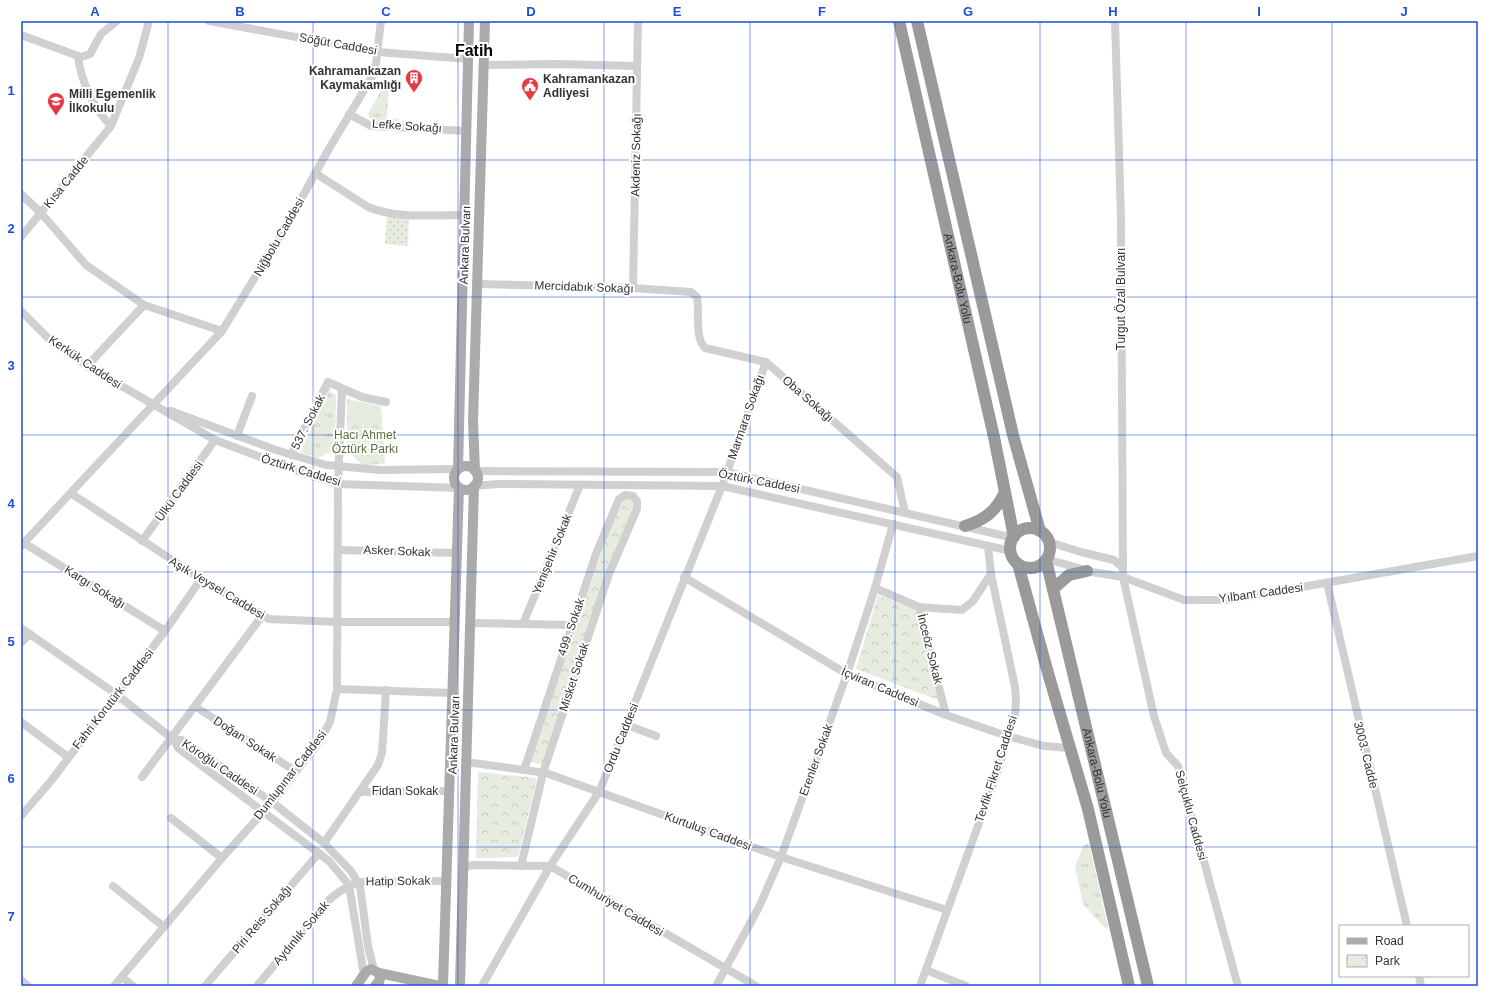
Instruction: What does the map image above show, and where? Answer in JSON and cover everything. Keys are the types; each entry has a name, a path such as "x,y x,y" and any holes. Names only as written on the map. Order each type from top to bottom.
{"highway":[{"name":"Ankara-Bolu Yolu","path":"899,21 1005,492 1014,538"},
{"name":"Ankara-Bolu Yolu","path":"917,21 1012,435 1040,532"},
{"path":"965,526 978,522 990,515 999,504 1005,492"},
{"path":"1026,529 1040,532 1049,542 1050,550 1047,560 1033,568 1018,564 1013,558 1011,551 1014,538 1026,529"},
{"name":"Ankara-Bolu Yolu","path":"1047,560 1052,589 1148,986"},
{"name":"Ankara-Bolu Yolu","path":"1018,564 1088,809 1129,986"},
{"path":"1052,589 1069,575 1087,571"}],"main road":[{"name":"Ankara Bulvarı","path":"461,985 453,980 442,985 447,881 456,553 460,488 454,477 458,469 469,21"},
{"name":"Ankara Bulvarı","path":"461,985 474,486 477,480 475,471 473,421 485,21"},
{"path":"458,469 467,467 475,471"},
{"path":"460,488 469,490 474,486"},
{"path":"373,983 368,970 442,985"},
{"path":"356,986 373,983 380,980 377,972"}],"street":[{"path":"21,35 78,57 90,54 101,34 117,21"},
{"name":"Kısa Cadde","path":"21,237 111,126 139,58 149,21"},
{"name":"Söğüt Caddesi","path":"209,21 229,23 378,52 468,59"},
{"name":"Niğbolu Caddesi","path":"154,406 222,330 281,235 315,173 375,72 380,21"},
{"name":"Akdeniz Sokağı","path":"633,288 638,21"},
{"name":"Turgut Özal Bulvarı","path":"1115,21 1121,218 1123,577"},
{"path":"78,57 82,78 90,98 111,126"},
{"path":"484,65 555,64 637,66"},
{"name":"Lefke Sokağı","path":"350,114 372,126 467,131"},
{"path":"315,173 368,207 378,211 391,214 464,215"},
{"path":"21,194 41,213 86,265 144,305 222,330"},
{"name":"Mercidabık Sokağı","path":"477,284 633,288 691,292 697,297 700,309 699,337 705,348"},
{"path":"87,366 144,305"},
{"name":"Kerkük Caddesi","path":"21,311 51,341 87,366 154,406"},
{"name":"Oba Sokağı","path":"705,348 766,362 897,477 905,512"},
{"name":"Marmara Sokağı","path":"727,472 766,362"},
{"name":"537. Sokak","path":"291,455 328,382 342,390"},
{"path":"342,390 362,397 386,402"},
{"name":"Dumlupınar Caddesi","path":"114,986 263,810 272,802 319,742 326,730 337,689 336,622 338,484 342,390"},
{"path":"237,436 252,396"},
{"path":"23,545 154,406"},
{"name":"Öztürk Caddesi","path":"154,406 200,421 310,462 380,470 458,469"},
{"name":"Öztürk Caddesi","path":"154,406 215,440 303,473 338,484 460,488"},
{"name":"Ülkü Caddesi","path":"142,541 215,440"},
{"name":"Öztürk Caddesi","path":"475,471 727,472 1014,538"},
{"name":"Ordu Caddesi","path":"482,986 550,866 599,792 727,472"},
{"name":"Öztürk Caddesi","path":"474,486 498,484 722,486 1011,551"},
{"name":"Yenişehir Sokak","path":"523,624 580,485"},
{"name":"Aşık Veysel Caddesi","path":"72,494 201,579 262,616 274,620 336,622 454,622"},
{"name":"499. Sokak","path":"524,770 596,554 615,507 621,497 631,495"},
{"name":"Misket Sokak","path":"521,866 543,773 609,574 637,509 638,501 631,495"},
{"name":"Erenler Sokak","path":"716,986 759,907 781,857 847,674 875,588 893,524"},
{"path":"1049,542 1114,560 1123,568"},
{"name":"Kargı Sokağı","path":"23,545 165,631"},
{"name":"Tevfik Fikret Caddesi","path":"920,986 996,776 1007,736 1015,714 1015,687 991,574 988,546"},
{"name":"Asker Sokak","path":"338,550 456,553"},
{"name":"Yılbant Caddesi","path":"1047,560 1087,571 1123,577 1184,600 1228,600 1452,559 1478,556"},
{"path":"919,607 962,610 973,601 991,574"},
{"name":"İçviran Caddesi","path":"684,577 847,674 946,715 1007,736 1044,746 1070,748"},
{"name":"Selçuklu Caddesi","path":"1123,577 1154,716 1166,753 1178,766 1238,986"},
{"name":"Fahri Korutürk Caddesi","path":"21,816 165,631 201,579"},
{"name":"3003. Cadde","path":"1327,583 1407,925"},
{"name":"İnceöz Sokak","path":"875,588 919,607 946,715"},
{"path":"142,777 173,739 262,616"},
{"path":"471,623 572,625"},
{"name":"Köroğlu Caddesi","path":"21,628 116,694 173,739 178,748 263,810 319,853 338,870 349,885 373,983"},
{"path":"21,643 30,634"},
{"path":"337,689 452,693"},
{"path":"324,843 378,765 382,753 386,690"},
{"name":"Doğan Sokak","path":"196,707 295,771"},
{"path":"21,722 68,757"},
{"path":"627,725 656,736"},
{"name":"Köroğlu Caddesi","path":"173,739 182,740 272,802 324,843 347,866 358,882 368,946 377,972"},
{"name":"Kurtuluş Caddesi","path":"466,762 543,773 781,857 947,910"},
{"name":"Fidan Sokak","path":"360,792 449,791"},
{"path":"171,818 222,858"},
{"name":"Piri Reis Sokağı","path":"205,986 319,853"},
{"path":"464,867 550,866"},
{"name":"Cumhuriyet Caddesi","path":"550,866 726,970 756,986"},
{"name":"Hatip Sokak","path":"349,885 358,882 447,881"},
{"name":"Aydınlık Sokak","path":"257,986 334,894 349,885"},
{"path":"113,886 164,927"},
{"path":"926,970 966,986"},
{"path":"122,977 133,986"},
{"path":"21,980 28,986"}],"green space":[{"path":"385,83 389,84 387,118 399,119 398,124 373,123 368,114"},
{"path":"387,216 409,217 408,246 385,244"},
{"path":"329,388 331,389 330,392 336,395 335,449 318,458 301,452"},
{"name":"Hacı Ahmet Öztürk Parkı","path":"347,399 381,406 385,464 362,465 347,450"},
{"path":"352,405 379,409 380,422 351,421"},
{"path":"626,498 633,500 634,509 543,765 532,762 530,761 611,523 621,500"},
{"path":"878,595 914,609 918,614 938,700 856,669"},
{"path":"478,772 537,778 518,857 476,858"},
{"path":"1089,843 1108,927 1105,928 1083,904 1075,866 1084,845"}],"place":[{"name":"Kahramankazan Kaymakamlığı","path":"414,93"},
{"name":"Kahramankazan Adliyesi","path":"530,101"},
{"name":"Milli Egemenlik İlkokulu","path":"56,116"}],"district":[{"name":"Fatih","path":"474,50"}]}
